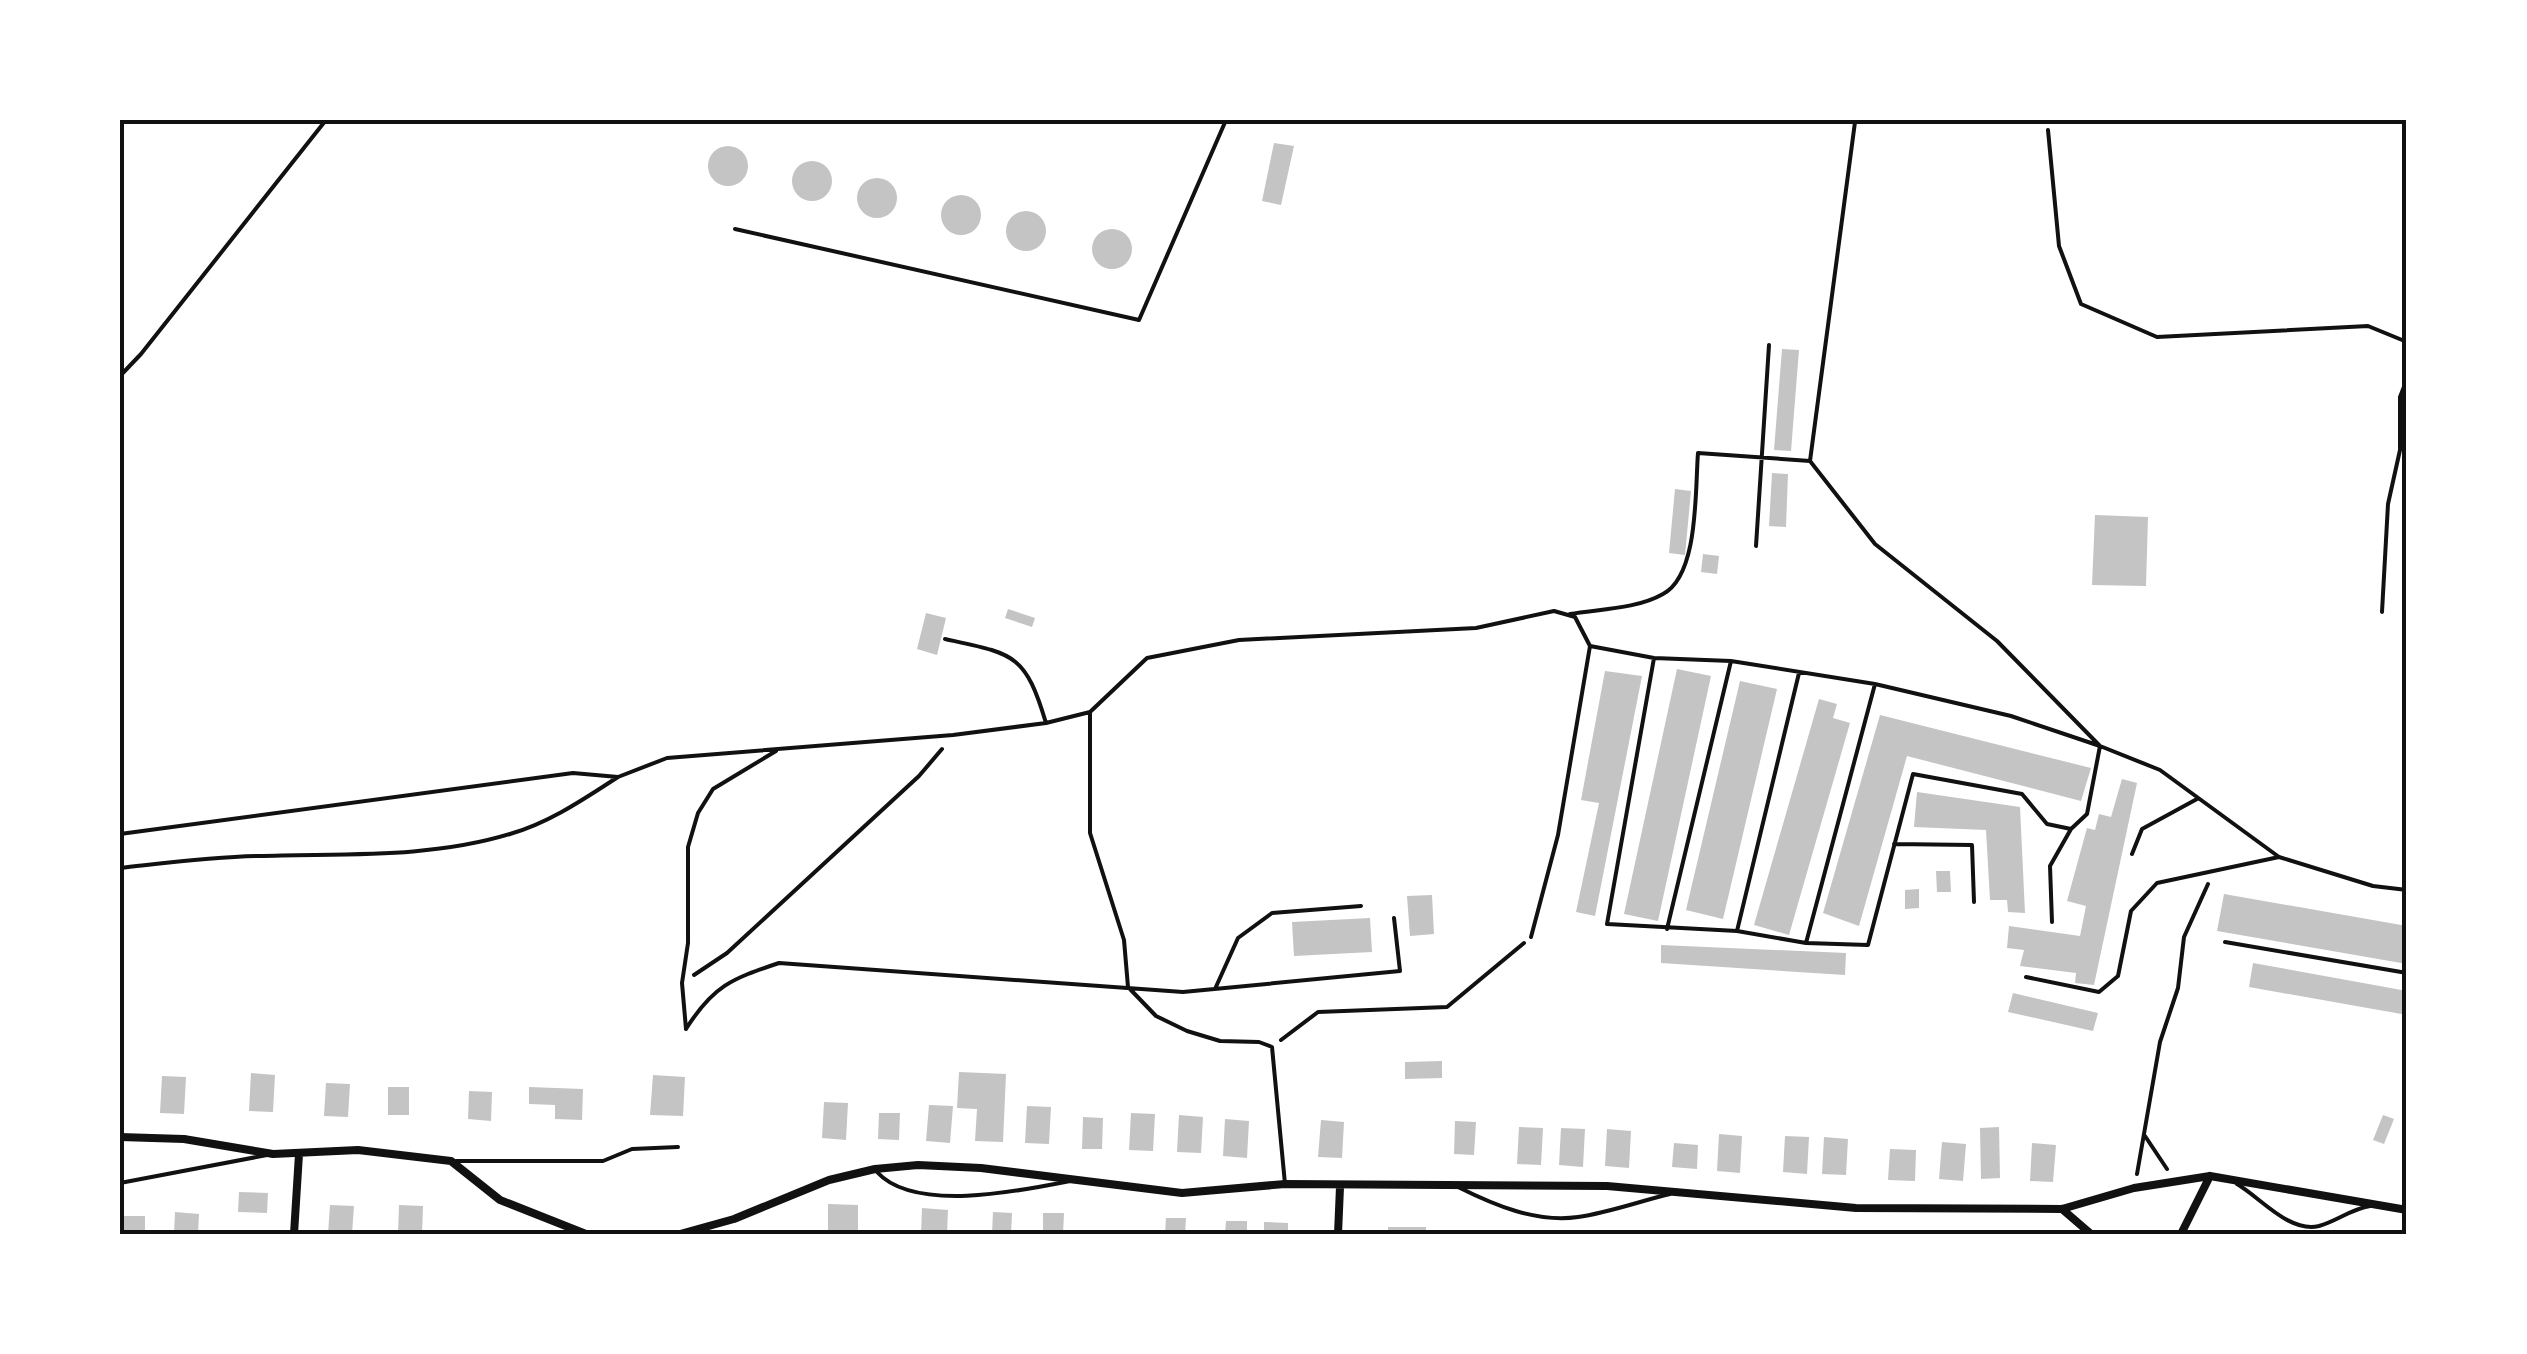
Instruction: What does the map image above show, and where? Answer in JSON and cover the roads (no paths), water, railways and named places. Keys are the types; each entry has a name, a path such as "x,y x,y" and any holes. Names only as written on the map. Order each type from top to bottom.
{"street":[{"path":"120,1136 184,1139 273,1154 358,1150 451,1161 500,1200 586,1234"},
{"path":"294,1234 299,1154"},
{"path":"680,1234 734,1219 830,1180 875,1169 950,1166 1182,1193 1285,1184 1607,1186 1838,1208 2062,1209 2134,1188 2210,1176 2407,1210"},
{"path":"2181,1234 2210,1176"},
{"path":"1338,1234 1340,1186"},
{"path":"2062,1209 2091,1234"}],"lane":[{"path":"736,228 1138,320 1226,120"},
{"path":"1854,122 1810,461 1875,544 1996,641 2100,746"},
{"path":"2048,130 2059,246 2081,304 2157,337 2368,326 2407,342"},
{"path":"1756,546 1769,344"},
{"path":"2382,612 2388,504 2400,450 2400,396 2407,379"},
{"path":"1565,614 1634,604 1665,594 1682,577 1689,557 1698,453 1810,461"},
{"path":"120,868 193,859 462,846 513,834 572,807 618,777 666,758 953,735 1046,723 1090,712 1147,658 1239,640 1476,628 1554,611 1576,617 1590,646 1558,836 1532,937"},
{"path":"946,638 1009,655 1034,684 1046,723"},
{"path":"1590,646 1654,658 1731,661 1875,684 2011,716 2160,770 2279,858 2373,886 2407,890"},
{"path":"1654,658 1606,924 1737,931 1806,943 1868,944 1913,774 2022,794 2047,824 2071,829"},
{"path":"1667,929 1731,661"},
{"path":"1737,931 1800,672"},
{"path":"1806,943 1875,684"},
{"path":"1090,712 1090,833 1124,940 1128,987 1156,1016 1188,1031 1272,1047 1285,1184"},
{"path":"2052,922 2050,866 2071,829 2087,814 2100,746"},
{"path":"778,750 713,789 698,813 688,848 688,942 682,983 686,1029 705,1000 738,976 779,963 1183,992 1400,972 1394,918"},
{"path":"120,834 573,774 618,777"},
{"path":"2132,854 2142,830 2198,798"},
{"path":"1894,844 1972,845 1974,902"},
{"path":"2026,977 2099,992 2118,976 2131,911 2157,883 2279,858"},
{"path":"1215,989 1238,938 1272,913 1362,906"},
{"path":"2225,942 2407,973"},
{"path":"451,1161 603,1161 632,1149 678,1147"},
{"path":"120,1183 273,1154"},
{"path":"875,1169 897,1187 940,1197 1033,1189 1079,1179"},
{"path":"2235,1182 2293,1224 2304,1227 2324,1224 2355,1208 2374,1205"},
{"path":"1456,1186 1498,1206 1576,1218 1674,1193"}]}
